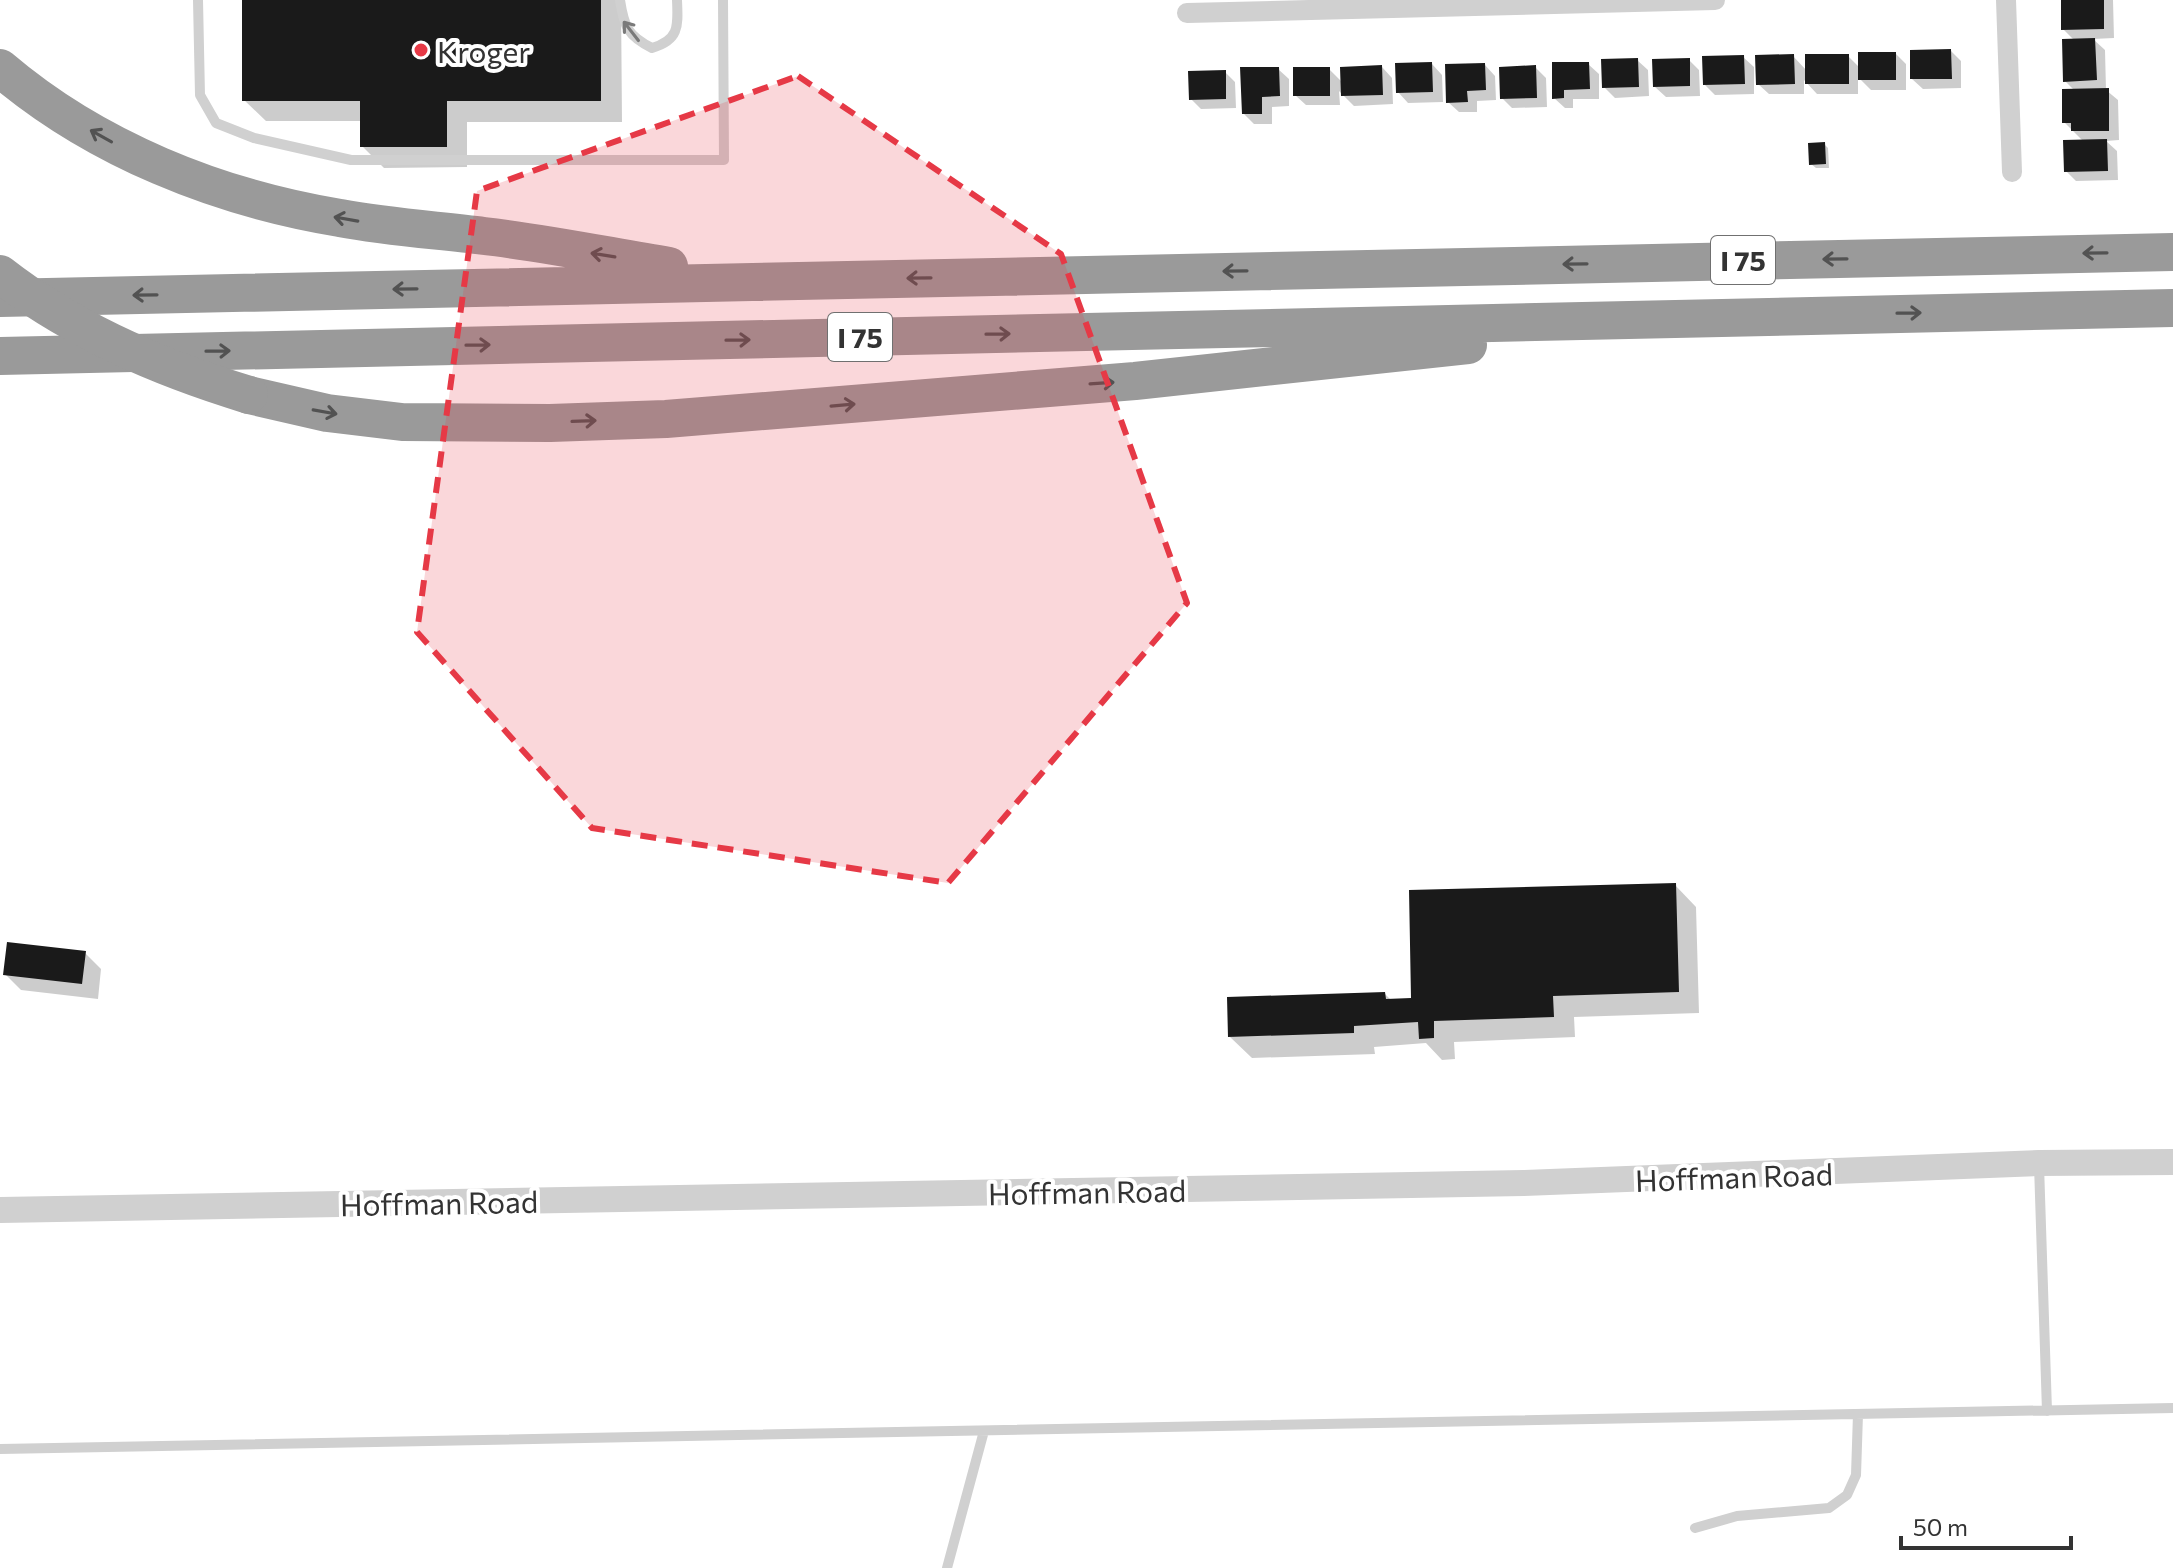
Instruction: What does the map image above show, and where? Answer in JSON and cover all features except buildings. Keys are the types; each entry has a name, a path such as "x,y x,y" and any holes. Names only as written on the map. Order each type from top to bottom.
{"highway":[{"path":"0,68 65,116 128,151 195,180 262,201 371,224 485,236 763,281"},
{"name":"I 75","path":"0,298 2173,252"},
{"path":"0,274 53,310 115,344 170,369 249,395 327,413 402,422 550,423 666,419 1135,381 1719,317"},
{"name":"I 75","path":"0,356 2173,308"}],"street":[{"path":"1187,13 1334,4 1715,0"},
{"path":"2006,0 2012,172"},
{"name":"Hoffman Road","path":"0,1210 1524,1183 2039,1163 2173,1162"}],"lane":[{"path":"198,0 200,95 216,123 254,138 351,160 724,160 723,0"},
{"path":"620,0 623,21 634,39 652,48 667,44 675,34 677,0"},
{"path":"2039,1163 2047,1411"},
{"path":"0,1449 2173,1408"},
{"path":"1695,1528 1737,1516 1829,1508 1847,1495 1856,1475 1858,1414"},
{"path":"947,1568 984,1431"}],"highlighted area":[{"path":"798,76 1061,254 1187,603 948,883 592,828 417,632 477,191"}],"place":[{"name":"Kroger","path":"421,50"}]}
